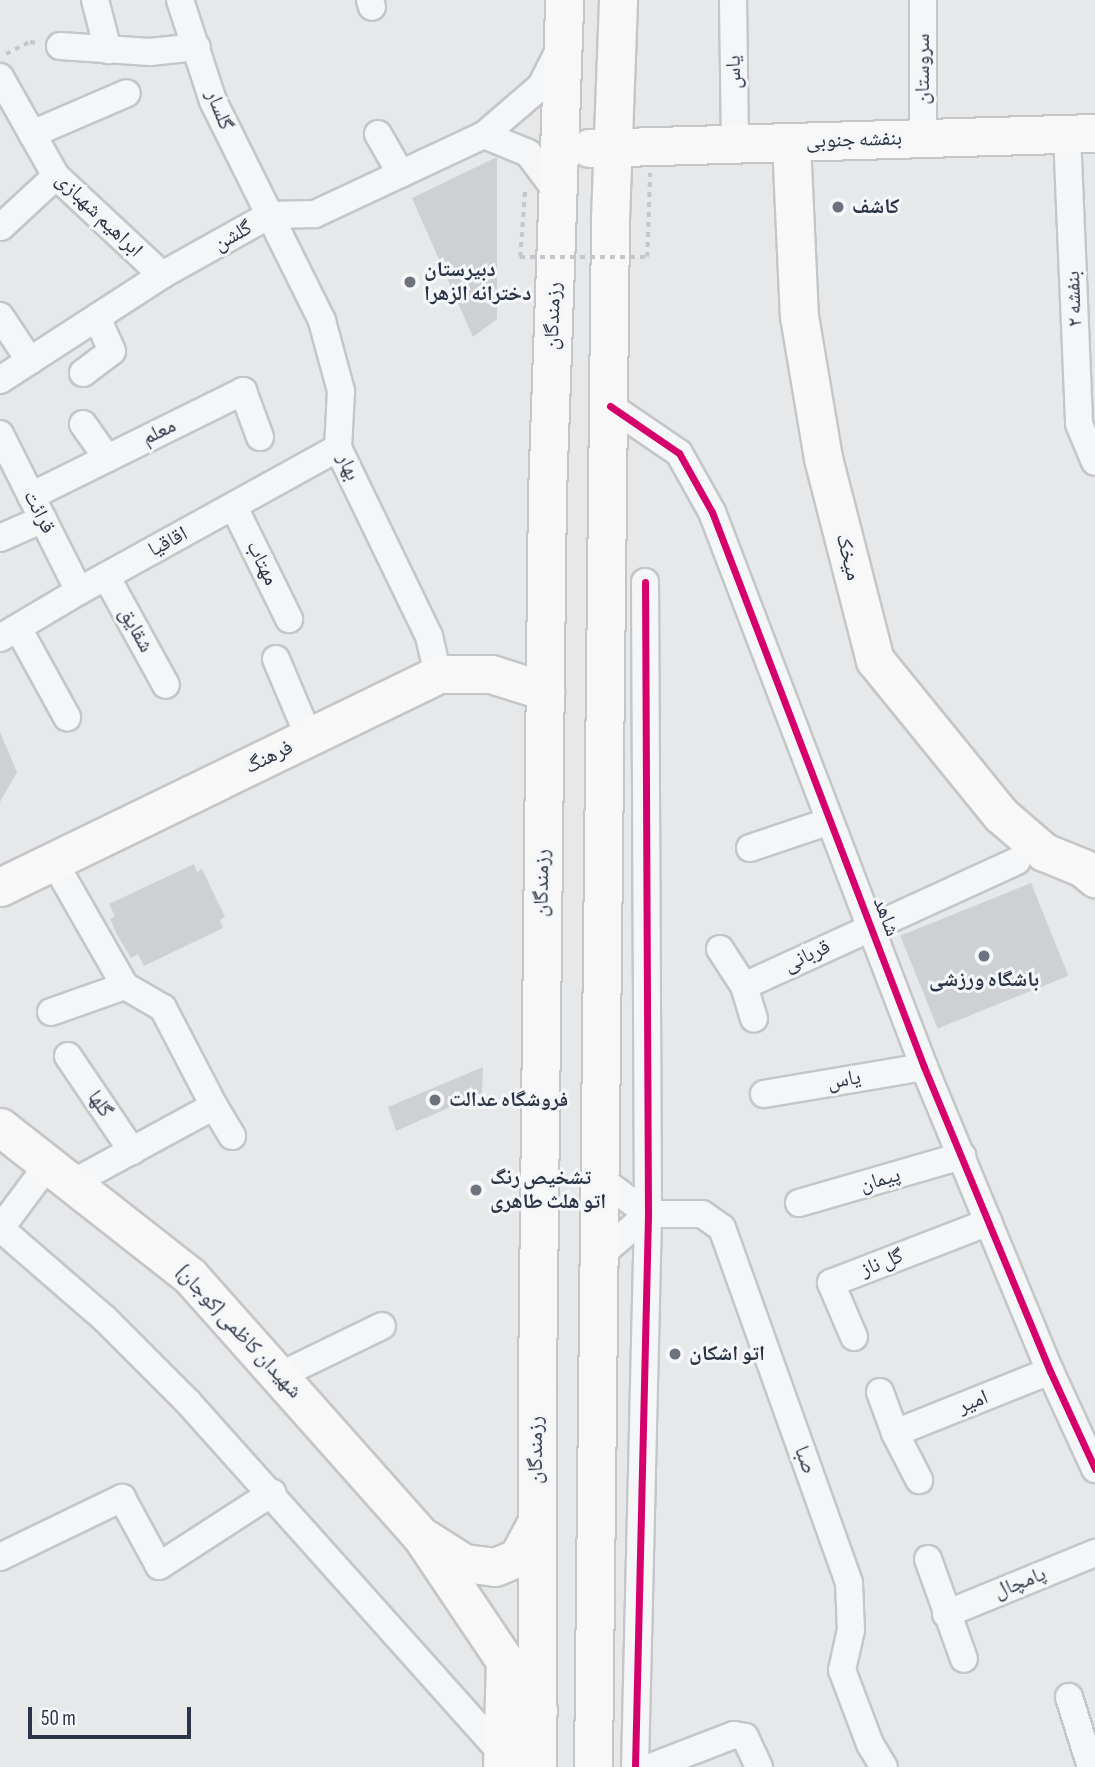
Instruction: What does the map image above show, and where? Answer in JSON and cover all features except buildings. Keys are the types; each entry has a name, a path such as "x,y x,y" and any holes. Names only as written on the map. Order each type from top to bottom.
{"main road":[{"name":"رزمندگان","path":"537,1767 539,1106 547,494 557,192 543,151 562,44 564,0"},
{"path":"593,1767 600,1006 613,147 618,0"},
{"name":"بنفشه جنوبی","path":"543,151 1081,133"},
{"name":"میخک","path":"791,142 799,316 823,458 875,660 1001,815 1044,852 1083,868 1095,878"},
{"name":"فرهنگ","path":"0,887 438,674 492,674 545,691"},
{"path":"541,996 552,1010 567,1021 595,1019 600,1006"},
{"path":"539,1106 553,1078 562,1072 571,1071 587,1086 599,1114"},
{"name":"شهیدان کاظمی (کوجان)","path":"0,1127 190,1276 281,1375 421,1536"},
{"path":"421,1536 464,1563 495,1567 518,1557 536,1524"},
{"path":"421,1536 538,1710"},
{"path":"502,1760 505,1662"}],"street":[{"path":"95,0 108,50"},
{"name":"گلسار","path":"180,0 213,101 248,177 270,215"},
{"name":"یاس","path":"733,0 735,144"},
{"name":"سروستان","path":"923,0 923,138"},
{"name":"گلشن","path":"0,380 162,275 270,215 315,214 484,135 541,86 562,44"},
{"path":"60,46 150,52 197,47"},
{"name":"ابراهیم شهبازی","path":"0,77 56,176 162,275"},
{"path":"32,134 127,93"},
{"name":"بنفشه ۲","path":"1081,133 1079,424 1095,462"},
{"path":"378,134 401,174"},
{"path":"484,135 543,151"},
{"path":"1,227 56,176"},
{"name":"بهار","path":"270,215 322,321 341,391 338,448 429,636 438,674"},
{"path":"0,316 30,361"},
{"path":"83,373 113,351 97,317"},
{"name":"معلم","path":"0,538 107,458 243,391 260,437"},
{"name":"شاهد","path":"610,406 679,453 712,512 925,1067 1051,1371 1095,1469"},
{"path":"83,424 107,458"},
{"name":"قرائت","path":"0,434 79,590"},
{"name":"اقاقیا","path":"9,633 79,590 338,448"},
{"name":"مهتاب","path":"234,507 289,619"},
{"name":"شقایق","path":"106,576 166,685"},
{"path":"635,1767 648,1214 645,582"},
{"path":"9,633 67,718"},
{"path":"276,659 309,737"},
{"path":"750,848 830,821"},
{"name":"قربانی","path":"744,986 1017,861"},
{"path":"54,862 125,986 163,1008 232,1136"},
{"path":"720,949 744,986 754,1018"},
{"path":"51,1012 125,986"},
{"name":"گلها","path":"68,1056 132,1151"},
{"name":"یاس","path":"764,1094 925,1067"},
{"path":"214,1105 132,1151 62,1173 0,1229 104,1318 188,1402 272,1493 502,1760"},
{"name":"پیمان","path":"799,1203 961,1156"},
{"path":"598,1177 648,1214"},
{"path":"597,1258 648,1214"},
{"name":"صبا","path":"648,1214 702,1214 722,1228 849,1583 851,1630 842,1670 870,1744 884,1767"},
{"name":"گل ناز","path":"854,1337 831,1283 989,1222"},
{"path":"281,1375 382,1326"},
{"name":"امیر","path":"895,1433 1051,1371"},
{"path":"880,1392 895,1433 919,1480"},
{"path":"0,1557 121,1498 159,1566 272,1493"},
{"name":"پامچال","path":"946,1614 1095,1553"},
{"path":"928,1559 964,1659"},
{"path":"1069,1697 1091,1767"},
{"path":"651,1767 734,1735 745,1737 758,1767"}],"path":[{"path":"0,57 30,42 60,46"},
{"path":"543,151 520,257 647,257 651,146"}],"cycle path":[{"path":"610,406 679,453 712,512 924,1067 1050,1371 1095,1469"},
{"path":"635,1767 648,1214 645,582"}],"place":[{"name":"کاشف","path":"838,207"},
{"name":"دبيرستان دخترانه الزهرا","path":"410,282"},
{"name":"باشگاه ورزشی","path":"984,956"},
{"name":"فروشگاه عدالت","path":"435,1100"},
{"name":"تشخیص رنگ اتو هلث طاهری","path":"476,1190"},
{"name":"اتو اشکان","path":"675,1354"}]}
